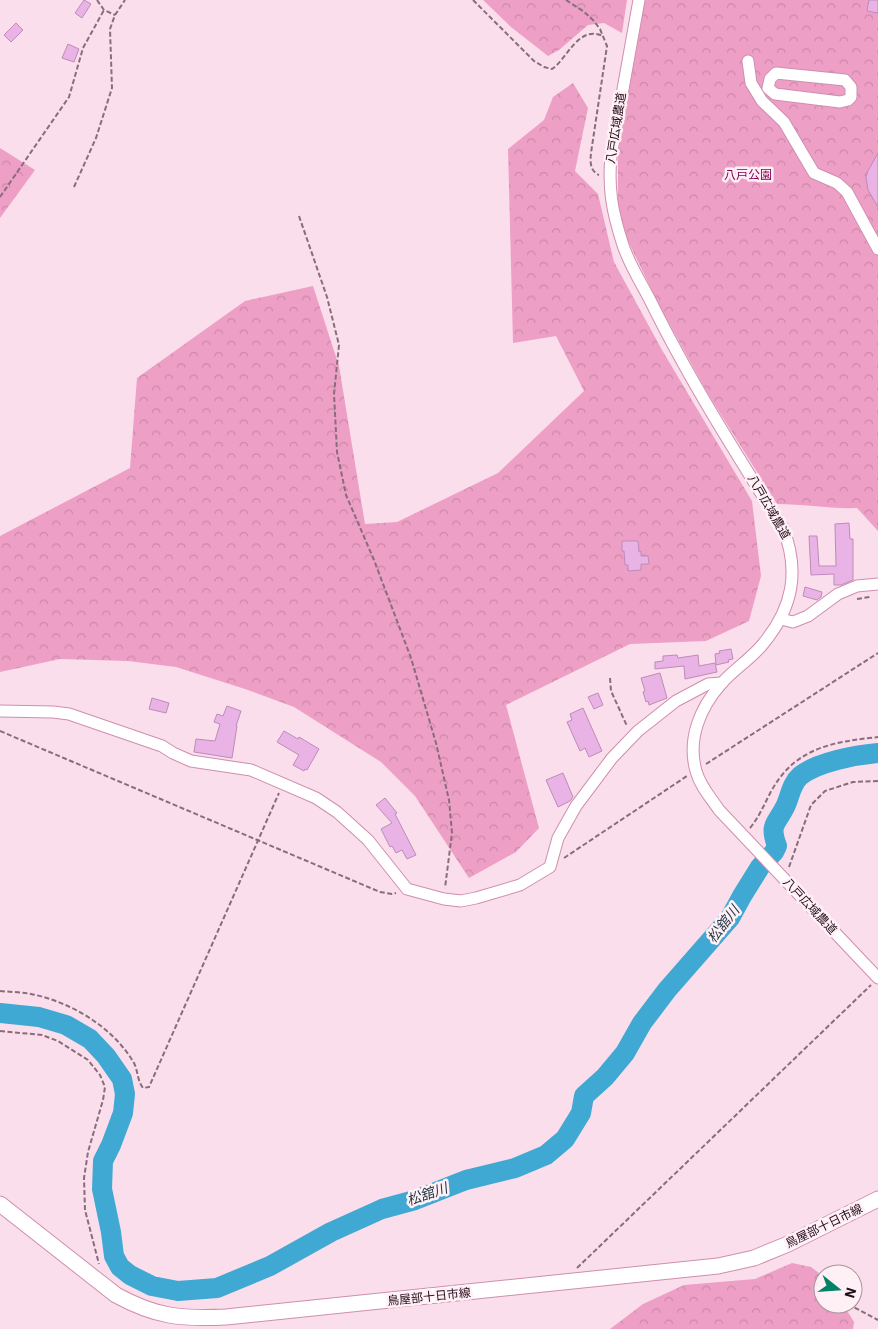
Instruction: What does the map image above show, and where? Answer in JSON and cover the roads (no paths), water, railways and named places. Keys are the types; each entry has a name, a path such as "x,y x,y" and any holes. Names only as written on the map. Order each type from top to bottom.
{"main road":[{"name":"鳥屋部十日市線","path":"0,1204 116,1295 152,1312 207,1324 718,1266 754,1258 788,1244 878,1199"}],"street":[{"name":"八戸広域農道","path":"639,0 611,156 609,179 613,210 622,244 664,329 698,389 783,528 790,545 792,568 789,599 780,619 761,646 722,683 709,700 699,718 693,736 693,754 696,770 702,785 719,810 782,876 874,982"},
{"path":"748,61 751,83 762,101 784,122 814,173 837,183 846,192 878,249"},
{"path":"776,73 845,80 851,87 851,97 840,102 774,94 768,88 769,82 776,73"},
{"path":"780,619 794,622 808,616 838,594 857,586 878,584"},
{"path":"0,711 69,714 162,746 172,753 191,761 251,770 283,783 316,798 337,812 368,840 407,889 444,899 461,901 520,885 550,867 558,838 576,806 612,758 633,737 676,701 708,684 722,683"}],"waterway":[{"name":"松舘川","path":"0,1013 39,1017 66,1025 90,1039 106,1056 122,1079 125,1094 123,1113 103,1161 102,1189 114,1256 120,1267 130,1275 152,1286 178,1291 217,1288 270,1266 331,1232 382,1209 415,1200 466,1180 515,1168 546,1155 565,1139 581,1113 584,1096 605,1077 625,1053 642,1023 667,990 730,918 760,867 777,846 774,833 775,825 797,779 807,771 826,763 848,757 878,753"}],"park label":[{"name":"八戸公園","path":"748,175"}]}
